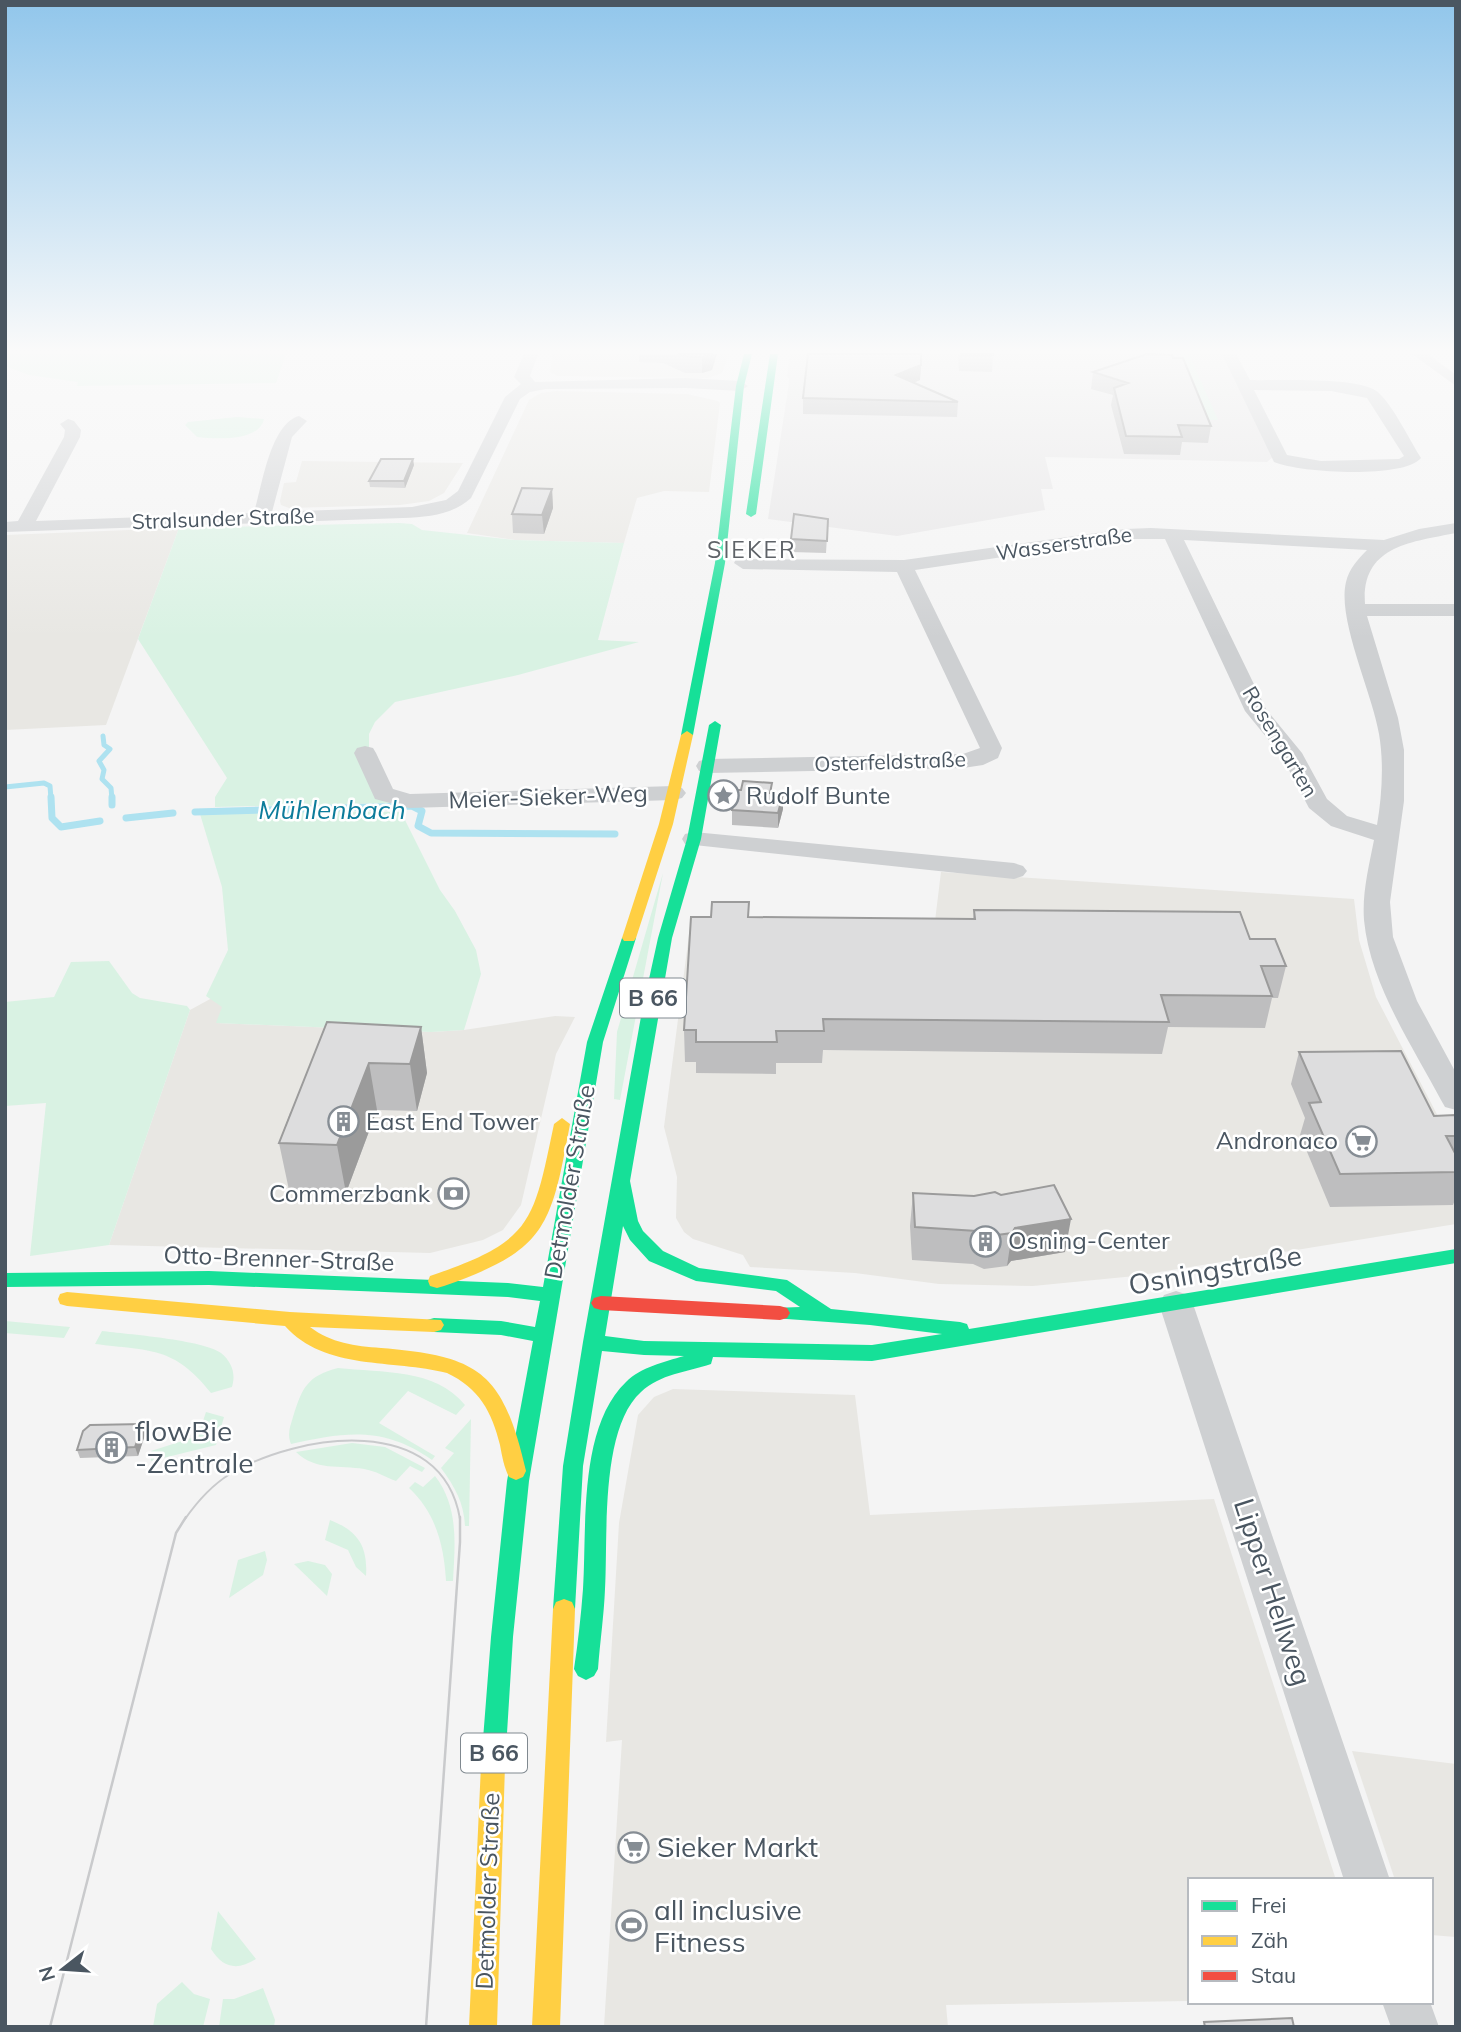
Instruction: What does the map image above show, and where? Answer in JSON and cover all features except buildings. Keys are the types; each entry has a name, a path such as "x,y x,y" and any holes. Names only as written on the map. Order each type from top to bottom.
{"main road":[{"name":"Detmolder Straße","path":"483,2027 491,1800 506,1585 518,1481 557,1296 595,1042 674,793 720,563 733,449"},
{"path":"749,526 761,449"},
{"name":"Detmolder Straße","path":"546,2027 556,1731 573,1466 587,1342 665,938 694,839 717,713"},
{"path":"570,1087 595,1042"},
{"path":"414,1287 474,1268 512,1250 527,1237 542,1207 564,1113"},
{"path":"621,1172 628,1220 640,1242 657,1258 695,1275 727,1281 771,1282 791,1290 826,1314"},
{"name":"Osningstraße","path":"587,1342 644,1348 872,1353 1456,1256"},
{"name":"Otto-Brenner-Straße","path":"5,1280 209,1278 508,1290 557,1296"},
{"path":"5,1293 290,1319 501,1328 549,1336"},
{"name":"Osningstraße","path":"594,1302 654,1308 871,1316 982,1334"},
{"name":"B 66","path":"290,1319 300,1333 319,1346 336,1351 407,1357 463,1367 486,1389 499,1410 510,1438 518,1481"},
{"path":"583,1682 591,1620 604,1460 619,1406 626,1395 650,1376 734,1350"},
{"path":"556,1731 576,1701"}],"street":[{"path":"24,526 66,449"},
{"path":"262,518 280,449"},
{"name":"Stralsunder Straße","path":"5,527 440,509 459,501 465,494 487,449"},
{"path":"1276,449 1285,462 1303,466 1403,464 1413,458 1407,449"},
{"path":"1456,528 1418,535 1386,546 1364,563 1354,586 1356,610 1392,743 1392,799 1388,836 1375,896 1380,937 1406,1007 1456,1100"},
{"name":"Wasserstraße","path":"743,563 904,566 1125,534 1172,534 1386,546"},
{"name":"Rosengarten","path":"1172,534 1256,710 1291,752 1317,803 1339,821 1388,836"},
{"name":"Osterfeldstraße","path":"707,766 963,761 975,760 990,753 991,748 978,719 904,566"},
{"path":"1356,610 1456,610"},
{"name":"Meier-Sieker-Weg","path":"365,753 383,794 409,801 674,793"},
{"path":"694,839 1014,871"},
{"name":"Lipper Hellweg","path":"1177,1304 1366,1878"},
{"path":"1407,2004 1415,2027"}],"shaded area":[{"path":"506,449 714,449 709,492 664,491 637,498 624,543 515,540 467,533"},
{"path":"779,449 1270,449 1274,456 1267,462 1045,457 1053,489 1041,489 1045,510 897,536 768,519"},
{"path":"302,461 463,463 444,493 429,501 400,505 289,508 281,505 280,501 284,483 296,482"},
{"path":"179,528 106,725 5,730 5,535"},
{"path":"941,872 1354,899 1359,940 1376,997 1456,1151 1456,1224 1135,1276 1033,1286 939,1284 855,1273 750,1267 743,1255 693,1239 684,1232 676,1218 677,1177 664,1127 690,927 934,929"},
{"path":"212,998 223,1007 217,1023 431,1032 464,1030 555,1016 575,1017 556,1054 521,1205 503,1230 483,1240 430,1253 109,1245 190,1010"},
{"path":"673,1389 855,1395 870,1515 1214,1499 1335,1878 1188,1878 1188,2001 946,2005 948,2027 604,2027 622,1740 606,1742 619,1523 638,1415 654,1397"},
{"path":"1352,1751 1456,1764 1456,1937 1433,1935 1433,1878 1394,1878"}],"green space":[{"path":"412,524 422,530 514,540 624,543 598,640 639,642 518,675 395,702 375,722 369,734 369,751 396,803 215,807 215,797 227,778 138,639 179,528"},
{"path":"214,811 401,812 440,890 476,950 481,974 464,1030 431,1032 216,1023 222,1007 206,996 228,950 222,887 200,814"},
{"path":"663,873 620,1100 614,1099 617,1032"},
{"path":"109,961 132,993 140,998 187,1006 190,1010 109,1245 30,1256 46,1103 5,1106 5,1002 54,997 71,962"},
{"path":"5,1321 70,1327 64,1338 5,1333"},
{"path":"102,1331 182,1341 212,1348 221,1353 230,1364 234,1377 232,1387 211,1393 185,1366 173,1359 146,1350 95,1344"},
{"path":"338,1368 407,1374 423,1378 453,1393 465,1405 456,1415 408,1391 379,1423 435,1456 432,1460 397,1441 364,1435 329,1437 291,1444 290,1427 303,1391 319,1375"},
{"path":"206,1412 224,1417 216,1445 151,1461 151,1451 198,1436"},
{"path":"471,1419 469,1526 465,1526 458,1496 441,1468 454,1453 445,1448"},
{"path":"352,1443 385,1447 425,1468 422,1472 410,1466 396,1481 368,1470 320,1465 296,1452"},
{"path":"435,1476 443,1488 452,1513 455,1540 453,1581 446,1581 441,1543 432,1519 409,1488 415,1482 423,1487"},
{"path":"330,1520 348,1529 359,1541 365,1556 366,1576 356,1567 348,1550 325,1540"},
{"path":"265,1551 267,1560 263,1575 229,1598 238,1560"},
{"path":"308,1561 325,1565 332,1574 327,1596 294,1564"},
{"path":"218,1911 256,1959 243,1965 231,1966 220,1960 211,1949"},
{"path":"182,1982 194,1994 210,1999 203,2027 153,2027 157,2004"},
{"path":"263,1988 275,2020 274,2027 219,2027 223,1999 234,1999"}],"waterway":[{"name":"Mühlenbach","path":"103,736 104,745 110,749 99,761 104,770 102,779 111,788 112,799"},
{"name":"Mühlenbach","path":"5,787 44,783 50,786 51,799"},
{"name":"Mühlenbach","path":"51,797 52,818 61,827 100,821"},
{"name":"Mühlenbach","path":"112,799 112,805"},
{"name":"Mühlenbach","path":"195,812 412,806 422,811 418,826 431,833 615,834"},
{"name":"Mühlenbach","path":"126,818 173,813"}],"tram line":[{"path":"185,1519 217,1483 259,1460 328,1442 364,1441 398,1447 426,1461 448,1485 460,1519"},
{"path":"50,2027 176,1533 186,1517"},
{"path":"426,2027 460,1519"}],"traffic: fast":[{"path":"687,735 720,563 733,449"},
{"path":"751,514 760,449"},
{"path":"564,1609 573,1466 650,1011 665,938 694,839 715,725"},
{"path":"493,1765 502,1637 518,1481 595,1042 629,938"},
{"path":"623,1184 629,1221 636,1235 656,1256 696,1274 780,1285 824,1313"},
{"path":"593,1342 644,1348 872,1353 1456,1256"},
{"path":"5,1280 209,1278 508,1290 551,1295"},
{"path":"780,1313 870,1318 960,1329"},
{"path":"434,1325 501,1328 543,1336"},
{"path":"586,1669 594,1589 598,1488 607,1436 615,1413 627,1394 643,1380 662,1370 704,1359"}],"traffic: slow":[{"path":"629,938 666,824 687,735"},
{"path":"437,1281 498,1257 517,1244 531,1229 549,1187 562,1124"},
{"path":"67,1299 290,1319 434,1325"},
{"path":"290,1319 306,1335 324,1345 355,1353 429,1360 471,1375 486,1389 498,1408 508,1435 516,1471"},
{"path":"546,2027 564,1609"},
{"path":"483,2027 493,1765"}],"traffic: jam":[{"path":"601,1303 780,1313"}],"place":[{"name":"Rudolf Bunte","path":"723,796"},
{"name":"East End Tower","path":"343,1122"},
{"name":"Andronaco","path":"1361,1141"},
{"name":"Commerzbank","path":"453,1194"},
{"name":"Osning-Center","path":"985,1241"},
{"name":"flowBie -Zentrale","path":"112,1447"},
{"name":"Sieker Markt","path":"634,1847"},
{"name":"all inclusive Fitness","path":"631,1926"}],"district":[{"name":"SIEKER","path":"752,550"}]}
